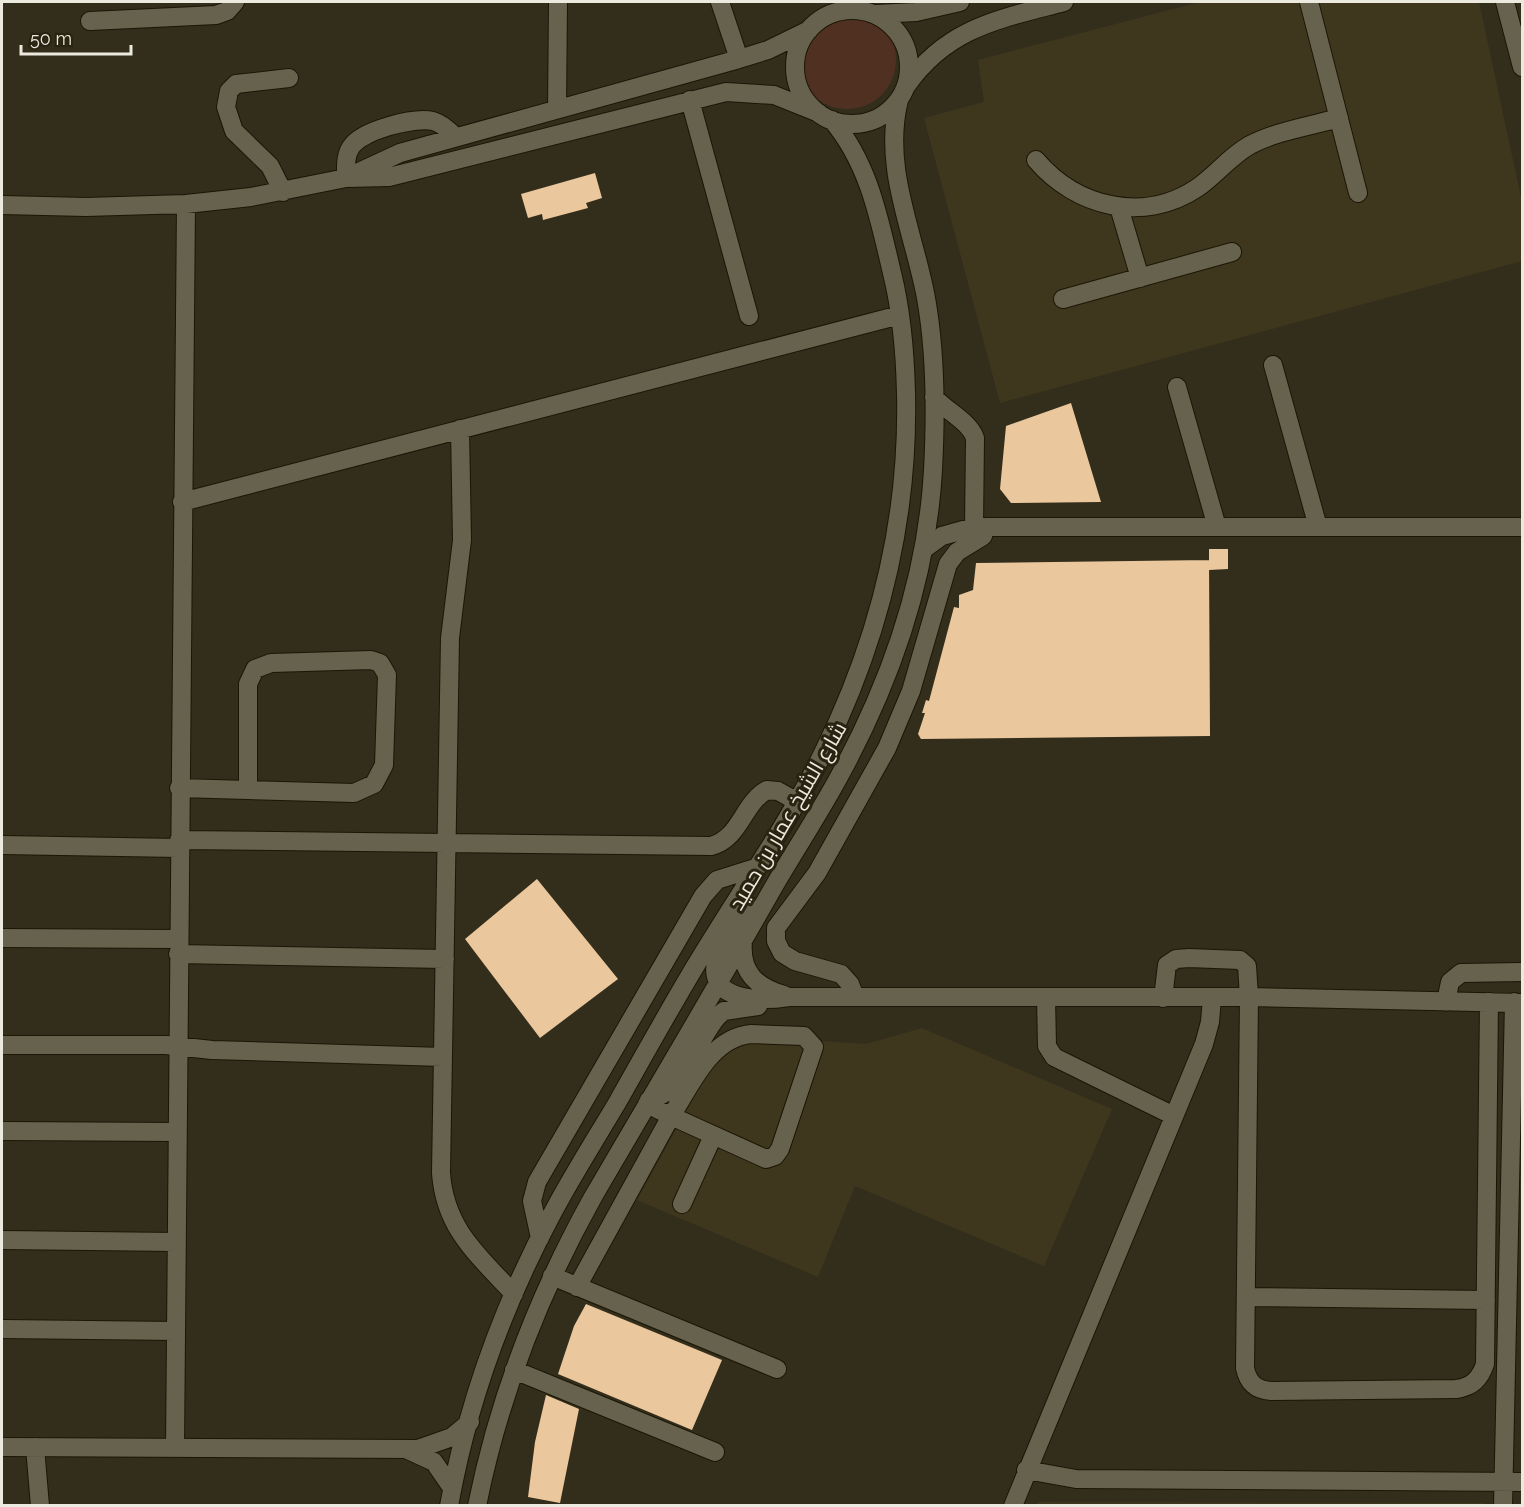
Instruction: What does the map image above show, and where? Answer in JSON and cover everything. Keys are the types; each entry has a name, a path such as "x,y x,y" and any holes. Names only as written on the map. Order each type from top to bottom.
{"street":[{"path":"90,21 216,15 227,11 235,2"},
{"path":"557,108 558,2"},
{"path":"720,2 739,59"},
{"path":"346,178 386,158 455,137 739,59 809,30 828,15 839,11 857,10 875,14 916,12 960,2"},
{"path":"2,205 86,207 186,204 283,192 346,178 389,177 726,92 758,92 789,99 825,117 847,124 869,121 889,111 928,59 956,37 988,22 1064,2"},
{"path":"1309,2 1358,193"},
{"path":"1505,2 1522,67"},
{"path":"875,14 888,21 905,44 909,73 903,93"},
{"path":"809,30 797,54 797,80 801,93 825,117"},
{"path":"283,192 270,166 234,131 226,107 229,91 236,84 289,78"},
{"name":"شارع الشيخ عمار بن حميد","path":"477,1506 495,1431 514,1370 552,1276 592,1197 840,776 873,709 904,626 924,549 933,474 934,397 925,292 894,164 893,132 903,93"},
{"path":"690,100 749,316"},
{"name":"شارع الشيخ عمار بن حميد","path":"451,1497 470,1422 491,1354 514,1294 540,1238 824,751 869,645 892,562 900,518 906,436 905,360 900,315 867,178 856,153 825,117"},
{"path":"1036,160 1069,189 1093,201 1119,207 1147,207 1173,201 1197,188 1252,144 1339,118"},
{"path":"346,178 348,153 356,140 369,132 424,120 445,126 455,137"},
{"path":"175,1448 179,788 186,204"},
{"path":"1119,207 1140,278"},
{"path":"1063,299 1232,252"},
{"path":"182,502 900,315"},
{"path":"1273,365 1318,527"},
{"path":"1177,387 1216,526"},
{"path":"855,997 850,984 841,974 788,958 776,941 780,922 817,873 873,775 900,720 920,662 948,564 957,552 983,536 980,527 975,438 970,428 934,397"},
{"path":"460,429 462,540 450,638 441,1173 445,1201 464,1239 514,1294"},
{"path":"924,549 952,532 980,527 1522,527"},
{"path":"179,788 248,790 354,793 374,784 384,765 387,675 384,666 371,660 272,663 255,669 248,684 248,790"},
{"path":"2,845 447,843 711,846 729,837 762,792 777,791 796,801"},
{"path":"781,826 780,842 774,858 718,956 716,969 720,981 731,994 747,1000 789,997 1046,997 1518,1002 1503,1506"},
{"path":"540,1238 532,1201 534,1188 578,1111 707,890 724,877 755,868"},
{"path":"776,883 804,873 817,873"},
{"path":"2,938 445,958"},
{"path":"743,941 743,960 751,977 765,989 789,997"},
{"path":"1163,998 1167,965 1176,959 1206,957 1240,960 1247,966 1250,998 1247,1376 1256,1387 1271,1391 1465,1388 1478,1379 1485,1364 1489,1002"},
{"path":"1446,1002 1450,982 1461,973 1522,972"},
{"path":"648,1102 663,1095 675,1085 713,1022 724,1011 769,1004 789,997"},
{"path":"1046,997 1047,1046 1054,1058 1174,1116"},
{"path":"1013,1506 1208,1033 1212,998"},
{"path":"577,1287 671,1116 712,1053 730,1039 752,1034 799,1035 809,1038 814,1052 780,1149 774,1156 762,1159 671,1116 648,1102"},
{"path":"2,1045 178,1045 212,1050 443,1057"},
{"path":"578,1111 619,1100"},
{"path":"2,1131 177,1132"},
{"path":"682,1204 713,1136"},
{"path":"2,1240 176,1242"},
{"path":"552,1276 777,1369"},
{"path":"1246,1297 1485,1300"},
{"path":"2,1329 176,1331"},
{"path":"514,1370 715,1452"},
{"path":"2,1447 406,1449 441,1443 470,1422"},
{"path":"35,1447 40,1506"},
{"path":"406,1449 434,1462 451,1497"},
{"path":"1026,1470 1076,1479 1522,1482"}],"shaded area":[{"path":"1200,2 1479,2 1522,202 1522,261 1000,403 924,118 984,102 978,60"},
{"path":"847,11 866,15 882,25 892,41 896,60 892,79 882,95 866,105 847,109 828,105 812,95 802,79 798,60 802,41 812,25 828,15"},
{"path":"922,1028 1112,1109 1044,1266 855,1186 818,1277 637,1200 728,1035 866,1044"},
{"path":"1039,1502 1484,1503 1484,1506 1035,1505"}],"building":[{"path":"595,173 602,198 586,203 588,208 543,220 542,214 528,218 521,194"},
{"path":"1071,403 1101,502 1011,503 1000,489 1006,426"},
{"path":"1209,549 1228,549 1228,569 1209,570"},
{"path":"1209,560 1210,736 921,739 918,734 925,713 922,713 926,700 929,701 954,607 959,608 959,595 973,590 976,563"},
{"path":"537,879 618,979 540,1038 465,939"},
{"path":"586,1304 722,1360 692,1430 558,1374 574,1326"},
{"path":"546,1395 579,1409 560,1503 528,1497 535,1442"}]}
